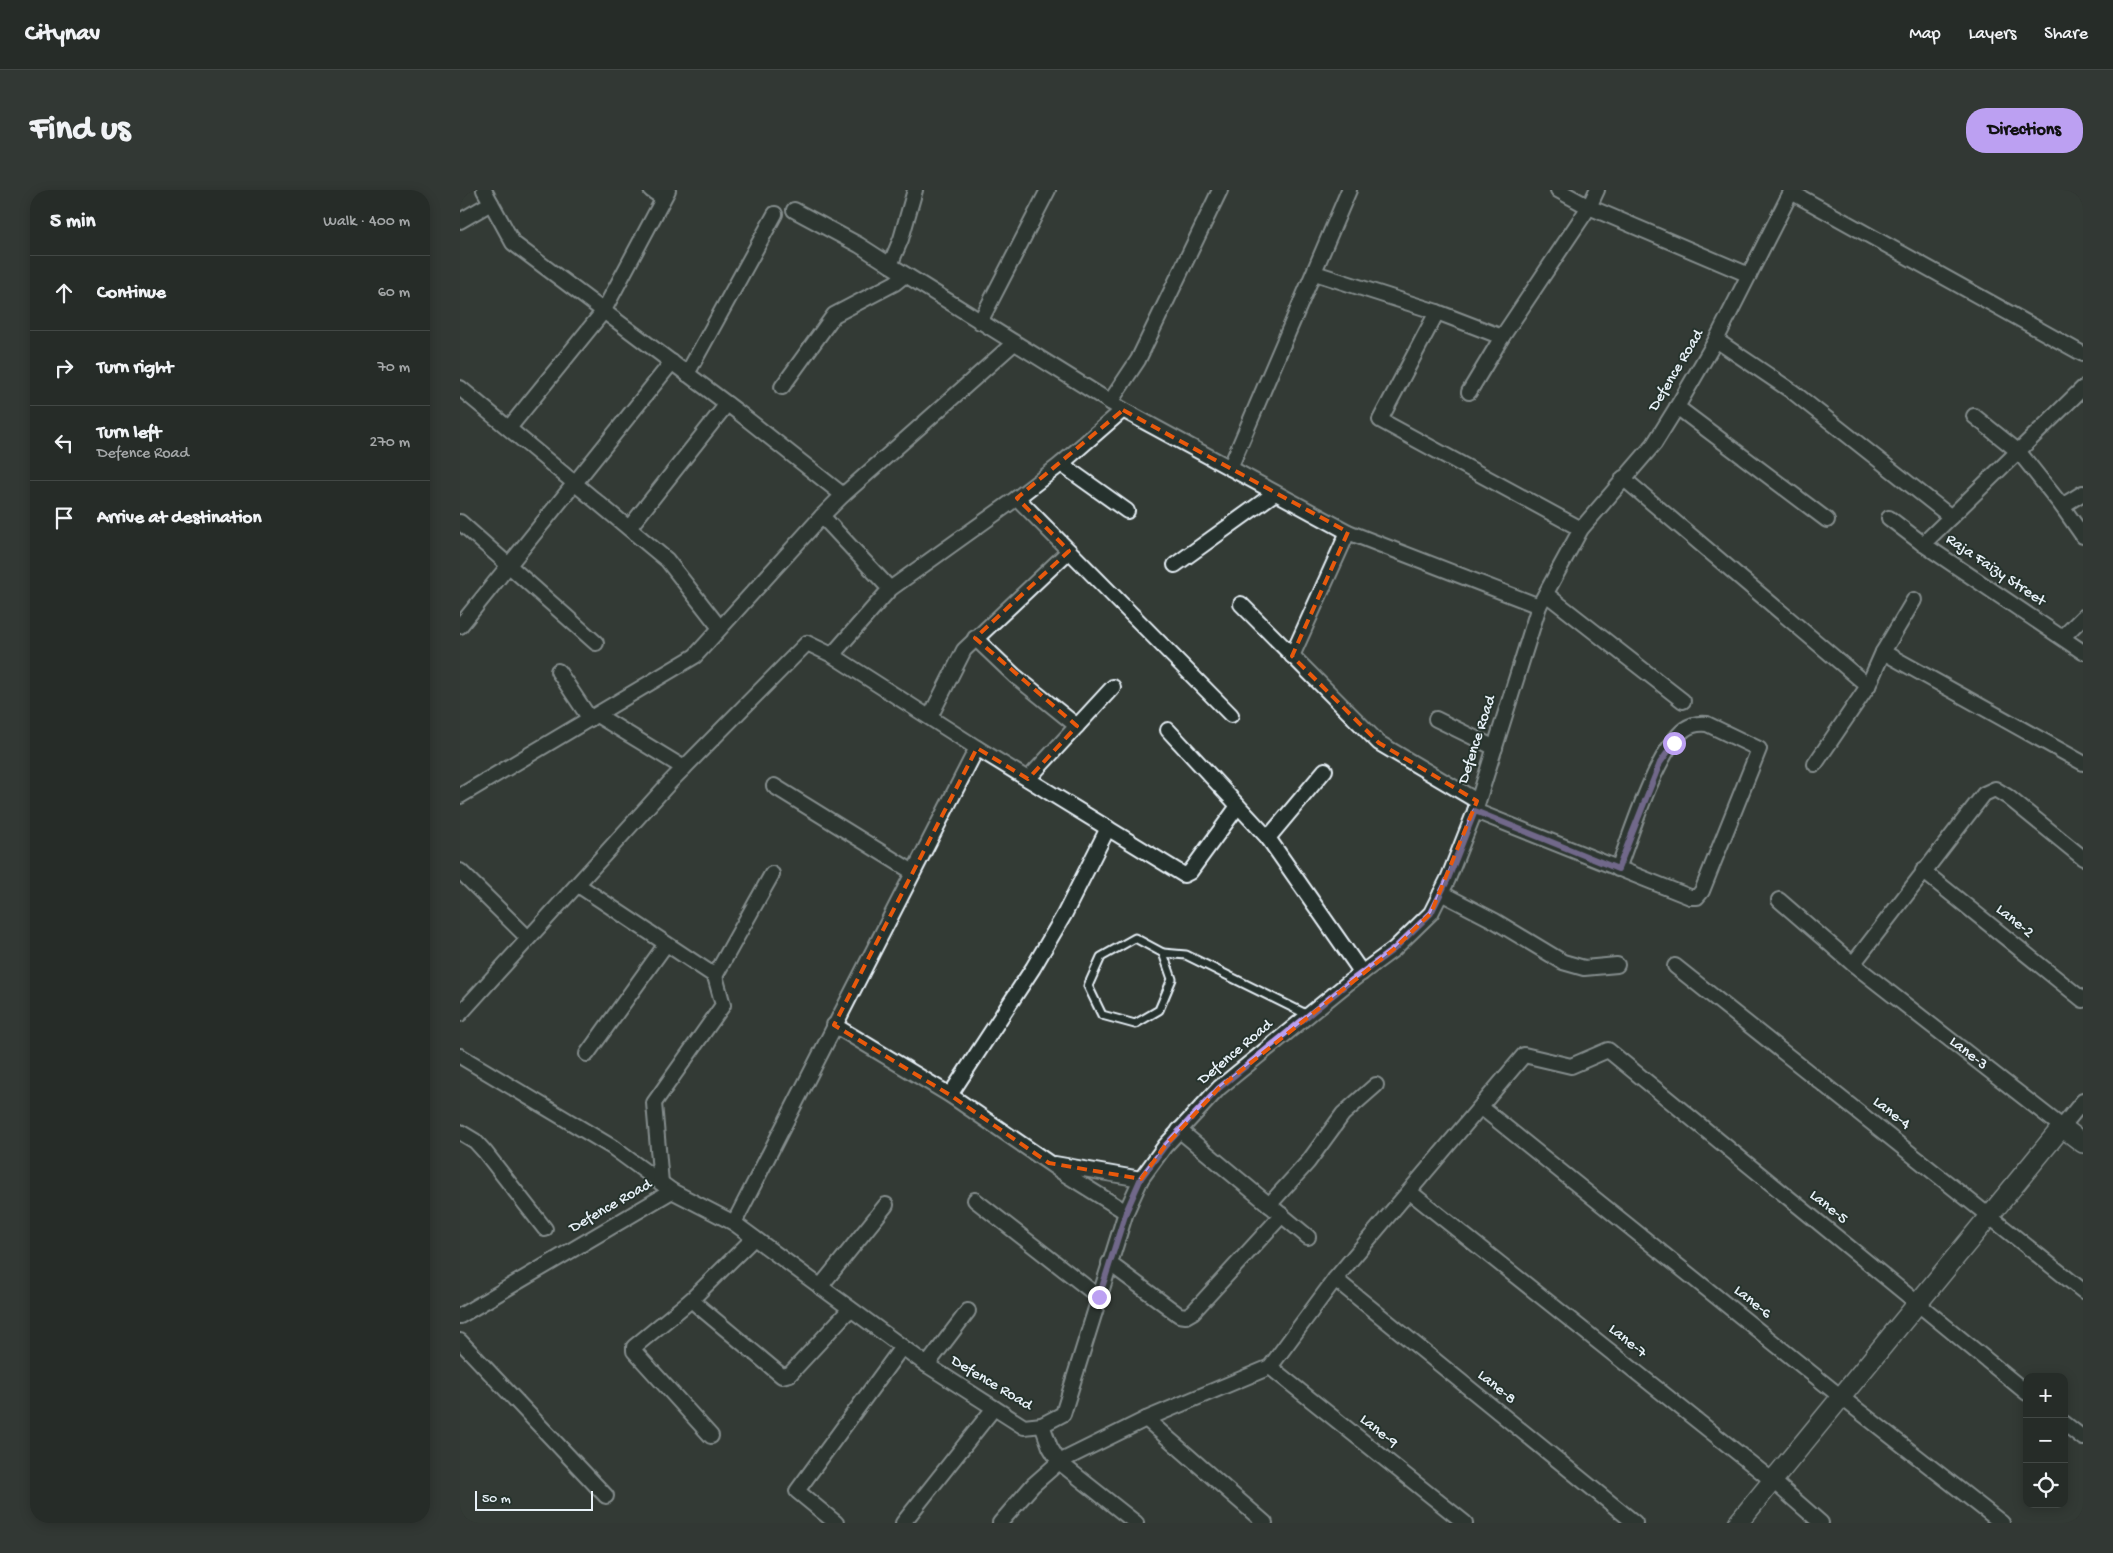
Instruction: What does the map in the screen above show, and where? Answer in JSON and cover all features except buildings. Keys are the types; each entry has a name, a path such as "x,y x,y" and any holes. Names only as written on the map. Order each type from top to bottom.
{"street":[{"path":"484,190 513,243 672,362 843,495"},
{"path":"509,428 603,312 666,194 651,190"},
{"path":"890,265 902,238 915,190"},
{"path":"980,322 1048,190"},
{"path":"1110,402 1138,360 1220,190"},
{"path":"1230,468 1349,190"},
{"path":"1558,190 1588,207 1749,276"},
{"path":"1469,392 1502,337 1588,207 1597,190"},
{"path":"1792,191 2083,354"},
{"name":"Defence Road","path":"460,1316 667,1187 734,1223 927,1366 1024,1427 1042,1425 1063,1414 1109,1263 1126,1212 1141,1178 1179,1130 1219,1088 1394,949 1431,913 1476,806 1543,600 1581,529 1654,444 1677,407 1716,340 1792,191"},
{"path":"460,221 491,203"},
{"path":"794,210 859,245 1123,410 1348,532 1543,600 1683,701"},
{"path":"687,374 775,214"},
{"path":"1315,273 1437,312 1502,337"},
{"path":"782,387 834,314 895,283 905,275"},
{"path":"1437,312 1380,420 1581,529"},
{"path":"1716,340 1793,392 1951,517"},
{"path":"460,796 695,656 843,495 1014,343"},
{"path":"460,626 672,362"},
{"path":"460,388 667,560 720,628"},
{"path":"1923,544 2083,388"},
{"path":"629,528 727,404"},
{"path":"1677,407 1827,520"},
{"path":"832,655 890,589 1017,498 1061,464 1123,410"},
{"path":"1974,416 2019,452 2083,536"},
{"path":"1061,464 1127,511"},
{"path":"1623,478 1868,686"},
{"path":"1175,565 1275,493"},
{"path":"2062,506 2083,493"},
{"path":"1017,498 1231,716"},
{"path":"822,516 890,589"},
{"name":"Raja Faizy Street","path":"1889,518 1923,544 2083,652"},
{"path":"460,522 596,643"},
{"path":"1292,656 1348,532"},
{"path":"930,717 964,650 1069,551"},
{"path":"1815,764 1868,686 1883,652 1914,600"},
{"path":"1241,604 1379,743 1476,806 1618,869 1690,897 1697,898 1702,891 1759,749 1707,724 1700,723 1685,729 1660,763 1618,869"},
{"path":"2063,637 2083,617"},
{"path":"975,638 1015,676 1077,726"},
{"path":"460,1014 684,768 807,643 832,655 977,748 1184,874 1190,872 1238,806"},
{"path":"1883,652 2083,763"},
{"path":"558,671 593,717 684,768"},
{"path":"1028,779 1113,687"},
{"path":"1436,719 1495,748"},
{"path":"1168,730 1268,838 1362,973"},
{"path":"734,1223 977,748"},
{"path":"1268,838 1325,770"},
{"path":"774,786 913,872"},
{"path":"1853,964 1984,794 1995,789 2008,797 2083,858"},
{"path":"950,1095 1033,968 1064,915 1108,828"},
{"path":"460,870 528,938"},
{"name":"Lane-2","path":"1923,872 2083,1000"},
{"path":"715,976 772,874"},
{"path":"578,885 715,976 723,1005 654,1104 667,1187"},
{"path":"1441,893 1495,921 1563,962 1584,968 1617,965"},
{"name":"Lane-3","path":"1779,900 1853,964 2083,1142"},
{"path":"587,1054 666,944"},
{"name":"Lane-4","path":"1675,966 1990,1215 2083,1291"},
{"path":"834,1025 950,1095 1049,1163 1126,1212"},
{"name":"Lane-5","path":"1482,1108 1524,1055 1571,1066 1608,1050 2023,1390"},
{"path":"460,1056 612,1147 667,1187"},
{"path":"1269,1205 1308,1162 1343,1114 1376,1085"},
{"path":"1738,1523 2083,1101"},
{"path":"1000,1523 1034,1485 1059,1462 1146,1419 1270,1368 1335,1279 1482,1108"},
{"name":"Lane-6","path":"1482,1108 1841,1397 2002,1523"},
{"path":"1179,1130 1308,1237"},
{"path":"460,1132 475,1141 485,1152 545,1229"},
{"path":"1049,1163 1141,1178"},
{"name":"Lane-7","path":"1410,1192 1773,1481 1820,1523"},
{"path":"975,1200 1099,1297"},
{"path":"820,1287 886,1204"},
{"path":"1109,1263 1179,1315 1186,1316 1193,1312 1282,1215"},
{"path":"711,1436 634,1351 634,1347 691,1300 754,1238"},
{"name":"Lane-8","path":"1335,1279 1635,1523"},
{"path":"691,1300 782,1376 790,1374 850,1309"},
{"path":"927,1366 968,1311"},
{"path":"460,1341 606,1496"},
{"path":"836,1523 797,1491 902,1347"},
{"name":"Lane-9","path":"1270,1368 1465,1523"},
{"path":"903,1523 994,1408"},
{"path":"1146,1419 1266,1523"},
{"path":"1042,1425 1050,1447 1059,1462 1136,1523"},
{"path":"2068,1426 2083,1438"}],"lane":[{"path":"1163,953 1172,979 1159,1010 1135,1024 1102,1015 1088,986 1102,957 1135,938 1163,953 1186,955 1309,1015"}],"highlighted area":[{"path":"1123,410 1348,532 1292,656 1379,743 1477,801 1431,913 1394,949 1219,1088 1165,1146 1141,1179 1049,1163 950,1095 834,1025 977,748 1028,779 1077,726 975,638 1069,551 1017,498"}],"route":[{"path":"1099,1297 1126,1212 1141,1178 1165,1146 1219,1088 1348,983 1394,949 1431,913 1448,879 1475,811 1618,869 1660,763 1674,743"}]}
